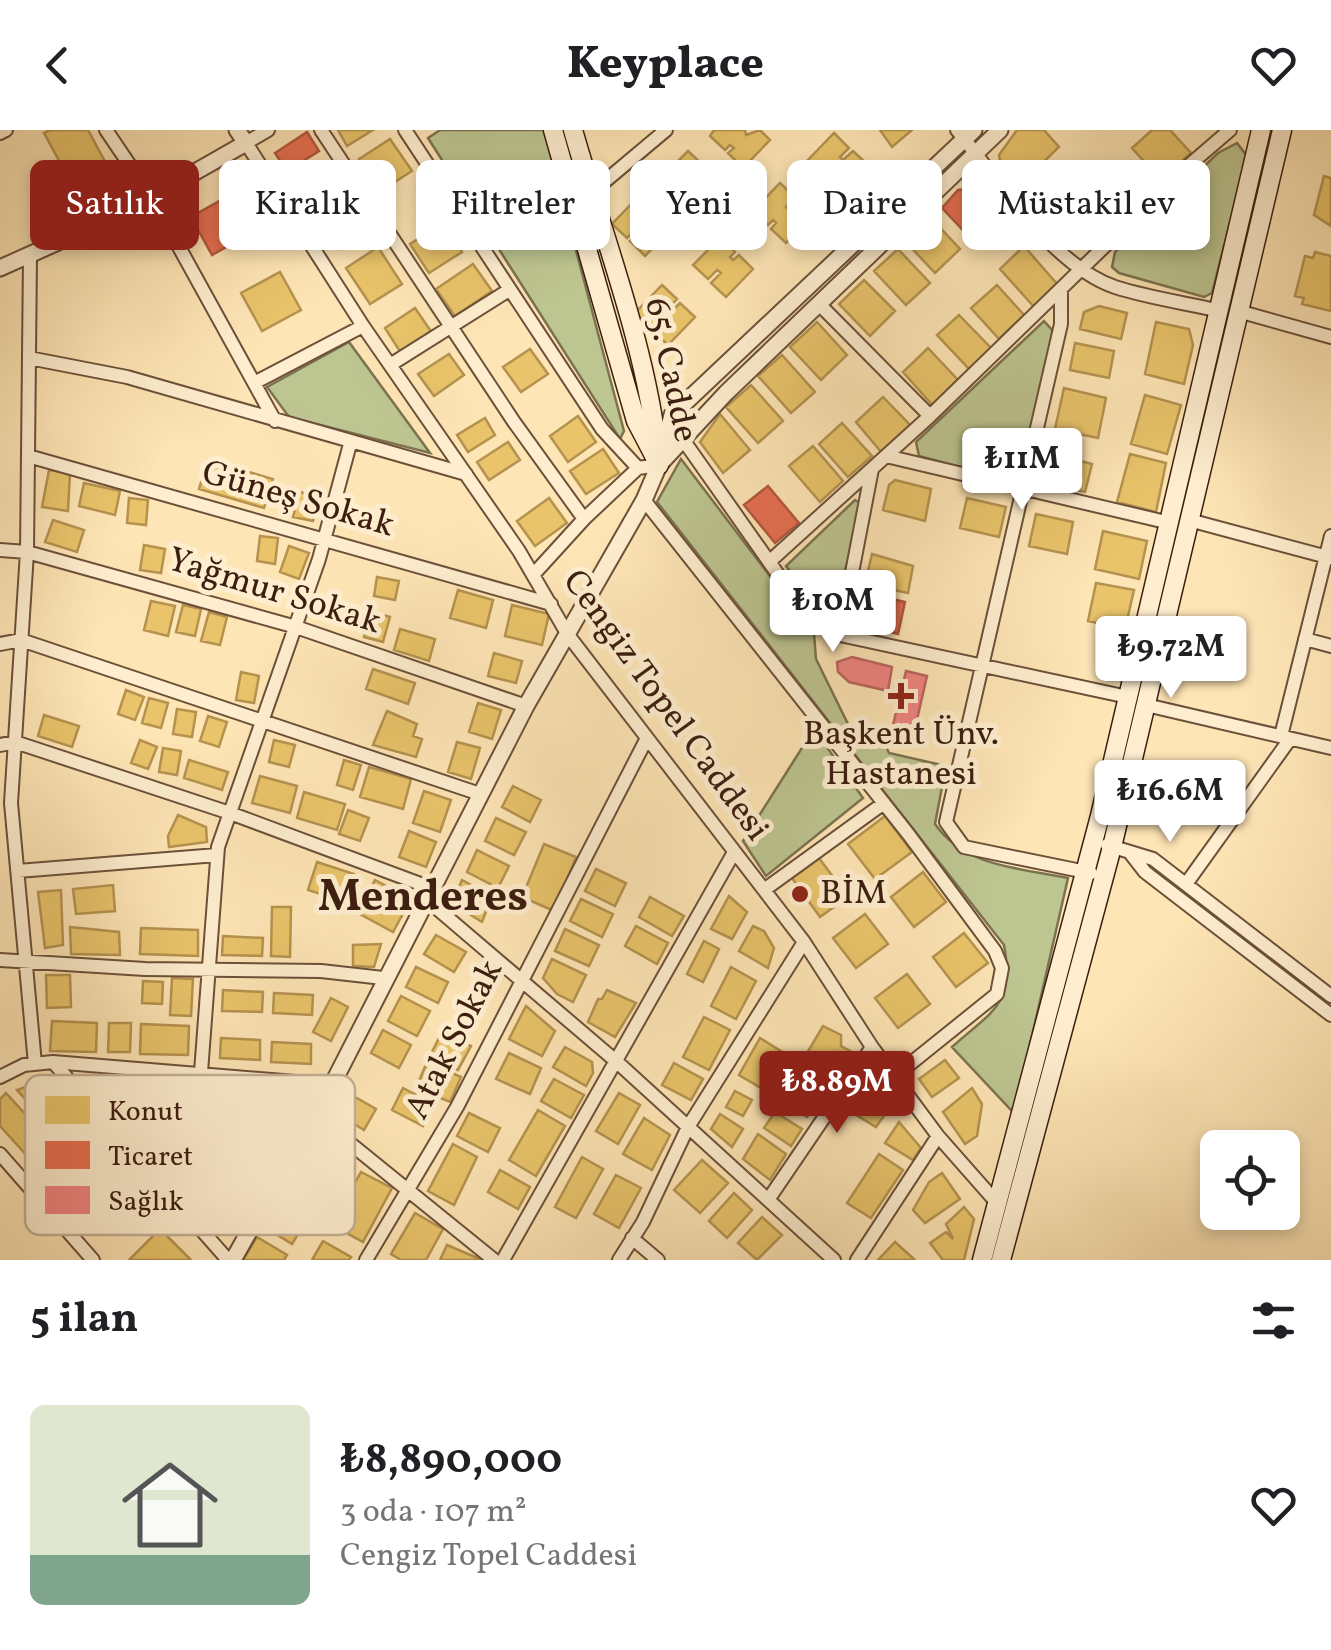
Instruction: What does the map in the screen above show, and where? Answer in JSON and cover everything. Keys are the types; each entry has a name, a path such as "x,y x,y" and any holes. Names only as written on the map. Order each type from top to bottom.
{"main road":[{"name":"65. Cadde","path":"553,130 636,421 659,466"},
{"name":"65. Cadde","path":"573,130 582,160"},
{"path":"982,1260 1004,1206 1112,847 1229,310 1262,130"},
{"path":"1229,310 1282,130"},
{"name":"65. Cadde","path":"607,250 654,421 659,466"},
{"path":"1001,1260 1004,1206 1084,872 1128,697 1180,522"}],"street":[{"path":"106,130 126,160"},
{"path":"199,166 242,136 268,130"},
{"path":"322,130 450,328 574,510 584,518"},
{"path":"406,130 602,429 638,468"},
{"path":"610,177 666,130"},
{"path":"533,576 584,518 638,468 659,466 726,393 1000,130"},
{"path":"769,562 930,416 1230,130"},
{"path":"337,1075 526,706 644,500 659,466 672,415 965,133 976,154 1043,234 1080,269 1114,286 1331,337"},
{"name":"Cengiz Topel Caddesi","path":"242,136 362,326 466,474 568,635 732,854 804,942 872,1047 938,1136 1004,1206"},
{"path":"0,268 43,250"},
{"path":"181,250 275,422"},
{"path":"30,256 27,552 7,829 18,872 35,1064"},
{"path":"1061,289 1062,324 946,806 946,822 964,847 1104,876"},
{"path":"390,366 509,290"},
{"path":"818,304 930,416"},
{"path":"254,383 362,326"},
{"path":"29,358 127,377 350,444 466,474"},
{"path":"672,415 684,442 808,618 840,635 979,668 1128,697"},
{"path":"201,1072 218,855 324,540 350,444"},
{"name":"Güneş Sokak","path":"28,456 551,604"},
{"path":"886,456 1329,557"},
{"path":"840,635 872,468"},
{"path":"644,500 884,803 995,951 1002,968 997,994 895,1076"},
{"path":"1186,884 1286,738 1305,638 1329,557 1331,536"},
{"name":"Yağmur Sokak","path":"0,550 27,552 296,626 526,706"},
{"path":"1305,638 1331,646"},
{"path":"0,644 21,640 480,794"},
{"path":"1146,705 1331,748"},
{"name":"Atak Sokak","path":"366,1260 457,1108 520,978 647,738"},
{"path":"0,745 15,742 230,812 430,894 834,1260"},
{"path":"764,890 884,803"},
{"path":"1092,840 1153,859 1331,996"},
{"path":"503,1260 732,854"},
{"path":"1131,854 1145,872 1331,1015"},
{"path":"18,872 218,855"},
{"path":"619,1260 688,1127 804,942"},
{"path":"0,960 321,971 384,978"},
{"path":"768,1200 872,1047"},
{"path":"52,1062 64,1075"},
{"path":"0,1077 52,1062 231,1075"},
{"path":"857,1260 938,1136"},
{"path":"355,1146 494,1260"},
{"path":"0,1154 25,1182"},
{"path":"71,1235 93,1260"},
{"path":"208,1235 231,1260 245,1235"},
{"path":"632,1238 658,1260"}],"green space":[{"path":"440,130 544,130 552,160 442,160 428,138"},
{"path":"1237,143 1247,156 1212,293 1204,297 1119,273 1112,267 1117,250 1210,250 1210,161"},
{"path":"499,250 576,250 624,431 620,439"},
{"path":"1044,321 1053,331 1022,474 1016,482 919,456 916,442"},
{"path":"349,342 430,453 289,417 267,387"},
{"path":"681,459 814,634 816,659 848,724 881,736 889,753 946,766 935,824 947,838 994,863 1068,878 1016,1106 1011,1110 952,1047 989,1014 1003,994 1007,965 1004,945 657,502"},
{"path":"855,500 862,504 833,618 827,618 786,566"},
{"path":"814,729 863,798 766,876 743,841"}],"building: Konut":[{"path":"88,130 104,160 59,160 44,133"},
{"path":"338,130 373,130 347,146"},
{"path":"714,130 745,130 746,135 760,130 770,140 751,160 735,160 728,153 734,148 730,145 725,150 710,136"},
{"path":"880,130 912,130 892,147"},
{"path":"1017,130 1044,130 1059,147 1046,160 1000,160 999,155"},
{"path":"1152,130 1170,130 1191,153 1183,160 1143,160 1132,148"},
{"path":"834,133 849,148 840,157 843,160 808,160"},
{"path":"390,139 412,171 396,181 396,160 359,159"},
{"path":"688,151 698,160 679,160"},
{"path":"853,151 863,160 843,160"},
{"path":"1324,176 1331,178 1331,226 1314,215"},
{"path":"780,183 787,190 786,243 771,229 776,223 773,220 767,224 767,196"},
{"path":"630,205 630,235 627,238 612,224"},
{"path":"942,230 960,249 935,273 913,250 942,250"},
{"path":"416,240 416,250 462,252 429,273 410,244"},
{"path":"373,250 380,250 402,284 370,304 346,268"},
{"path":"708,250 733,250 730,257 733,260 739,255 753,269 726,297 711,283 721,273 717,270 708,279 693,265"},
{"path":"899,250 930,283 906,305 874,271"},
{"path":"1020,250 1027,250 1057,284 1034,307 1000,269"},
{"path":"1315,252 1331,256 1331,311 1302,304 1304,298 1295,296 1305,256 1313,258"},
{"path":"473,264 492,291 455,316 436,289"},
{"path":"280,272 301,310 262,331 241,293"},
{"path":"864,280 895,311 870,336 839,304"},
{"path":"662,285 677,299 667,309 671,312 680,303 695,317 668,345 653,331 658,325 655,322 650,327 635,313"},
{"path":"997,285 1024,315 999,339 971,308"},
{"path":"1099,306 1127,313 1121,339 1080,329 1084,312"},
{"path":"415,308 432,333 401,353 385,328"},
{"path":"959,315 992,349 970,370 937,335"},
{"path":"817,322 847,355 821,380 790,347"},
{"path":"1156,322 1189,329 1193,345 1184,384 1145,374"},
{"path":"1075,343 1114,351 1109,378 1070,370"},
{"path":"928,348 959,381 934,407 903,372"},
{"path":"530,349 548,374 521,392 503,367"},
{"path":"449,354 464,375 434,396 418,374"},
{"path":"782,355 815,392 791,413 758,376"},
{"path":"751,385 783,421 758,443 726,407"},
{"path":"1064,388 1106,398 1098,438 1055,429"},
{"path":"1145,395 1181,405 1167,454 1131,444"},
{"path":"883,397 913,428 882,453 856,422"},
{"path":"720,414 750,450 723,473 700,442"},
{"path":"578,416 596,442 568,462 550,436"},
{"path":"485,418 495,435 468,452 457,435"},
{"path":"842,423 872,456 848,477 819,444"},
{"path":"508,442 520,460 489,480 477,462"},
{"path":"813,446 843,481 820,502 789,466"},
{"path":"603,449 619,473 586,494 570,471"},
{"path":"1053,454 1092,464 1085,492 1046,483"},
{"path":"1130,454 1166,463 1156,512 1117,502"},
{"path":"208,460 273,479 264,508 199,489"},
{"path":"49,470 70,473 68,511 42,507"},
{"path":"895,480 931,489 925,521 883,510 889,485"},
{"path":"84,483 120,491 115,515 79,506"},
{"path":"299,492 318,496 313,521 293,517"},
{"path":"129,498 148,500 146,525 127,523"},
{"path":"549,498 567,523 535,546 517,521"},
{"path":"967,498 1006,507 999,537 960,528"},
{"path":"1036,514 1073,522 1067,554 1029,546"},
{"path":"53,520 84,530 77,552 45,542"},
{"path":"1103,531 1147,541 1139,579 1095,569"},
{"path":"260,536 278,538 275,564 257,561"},
{"path":"144,545 165,549 161,573 140,570"},
{"path":"289,546 309,553 299,579 280,572"},
{"path":"872,554 913,566 908,593 865,584"},
{"path":"377,577 399,581 395,600 374,596"},
{"path":"1096,583 1134,590 1125,629 1088,621"},
{"path":"458,590 493,600 486,628 450,618"},
{"path":"151,601 175,606 168,636 144,630"},
{"path":"183,605 201,609 195,636 176,632"},
{"path":"512,605 549,614 542,645 505,636"},
{"path":"209,612 227,617 220,645 201,641"},
{"path":"371,612 390,617 383,642 364,637"},
{"path":"400,629 435,639 429,661 394,650"},
{"path":"494,653 522,661 516,683 488,676"},
{"path":"373,669 415,683 408,704 366,689"},
{"path":"241,672 259,676 254,703 236,700"},
{"path":"126,690 144,697 135,720 118,714"},
{"path":"149,698 168,703 161,728 142,723"},
{"path":"478,703 501,710 492,739 469,732"},
{"path":"177,709 196,712 192,737 173,734"},
{"path":"387,711 417,724 413,736 422,739 416,757 373,745"},
{"path":"44,715 79,726 72,747 38,736"},
{"path":"208,716 227,722 219,747 200,741"},
{"path":"140,740 157,747 148,769 131,763"},
{"path":"274,740 295,745 289,767 269,762"},
{"path":"457,742 480,748 471,779 448,772"},
{"path":"163,748 181,751 177,775 159,772"},
{"path":"189,760 228,772 222,790 184,778"},
{"path":"344,760 361,765 353,790 337,785"},
{"path":"369,767 411,779 403,809 360,797"},
{"path":"260,776 297,786 290,813 252,803"},
{"path":"513,786 541,800 530,822 502,807"},
{"path":"424,791 451,800 440,832 413,823"},
{"path":"304,792 345,804 337,830 297,818"},
{"path":"348,810 369,818 360,841 339,834"},
{"path":"178,815 206,827 207,842 169,847 168,836"},
{"path":"885,816 912,852 875,879 848,844"},
{"path":"496,818 526,832 514,855 485,841"},
{"path":"409,831 436,842 426,867 399,857"},
{"path":"544,844 576,857 554,911 522,897"},
{"path":"477,850 509,866 498,888 467,872"},
{"path":"819,858 848,897 820,917 792,878"},
{"path":"317,862 354,874 345,902 308,890"},
{"path":"596,869 626,883 615,906 585,891"},
{"path":"923,872 946,902 914,927 891,897"},
{"path":"375,880 411,899 393,932 358,913"},
{"path":"462,880 492,896 482,922 458,907 455,896"},
{"path":"113,885 115,911 76,914 73,889"},
{"path":"61,890 63,945 45,948 38,892"},
{"path":"729,896 747,912 732,939 711,929"},
{"path":"650,897 684,916 672,936 639,917"},
{"path":"581,899 613,914 602,937 570,921"},
{"path":"272,907 291,907 290,957 271,956"},
{"path":"865,914 888,944 856,968 833,938"},
{"path":"636,926 668,943 657,964 625,946"},
{"path":"753,926 764,931 774,948 768,968 739,951"},
{"path":"70,927 119,932 120,955 71,954"},
{"path":"141,928 198,930 198,956 140,954"},
{"path":"565,929 599,945 589,966 555,951"},
{"path":"964,933 988,963 956,987 933,957"},
{"path":"436,935 466,952 454,972 424,954"},
{"path":"223,936 263,938 262,956 222,955"},
{"path":"704,941 719,949 703,982 687,974"},
{"path":"381,944 374,967 353,966 353,945"},
{"path":"552,959 586,975 573,1002 557,994 543,978"},
{"path":"416,967 448,982 438,1003 406,987"},
{"path":"731,967 756,981 736,1019 711,1006"},
{"path":"907,974 930,1004 898,1028 875,998"},
{"path":"46,975 70,975 71,1007 47,1008"},
{"path":"172,978 193,979 191,1016 170,1015"},
{"path":"143,981 163,982 162,1004 142,1003"},
{"path":"223,990 263,992 262,1012 222,1011"},
{"path":"607,990 636,1003 615,1037 588,1022 598,999"},
{"path":"274,993 313,995 312,1015 273,1013"},
{"path":"401,996 430,1011 417,1036 388,1021"},
{"path":"331,998 348,1007 331,1041 313,1032"},
{"path":"526,1006 555,1031 542,1056 509,1039"},
{"path":"704,1017 730,1030 709,1070 683,1057"},
{"path":"52,1021 97,1023 96,1052 50,1051"},
{"path":"109,1023 131,1023 130,1052 108,1052"},
{"path":"141,1024 189,1026 188,1055 140,1054"},
{"path":"823,1026 841,1035 841,1046 852,1052 841,1073 807,1053"},
{"path":"383,1030 411,1045 399,1068 371,1053"},
{"path":"442,1032 471,1046 458,1070 430,1056"},
{"path":"221,1038 260,1040 260,1060 220,1058"},
{"path":"760,1038 787,1055 766,1091 739,1075"},
{"path":"272,1042 311,1044 311,1064 271,1062"},
{"path":"565,1047 592,1062 593,1073 586,1086 553,1067"},
{"path":"509,1053 541,1068 530,1094 496,1079"},
{"path":"945,1060 959,1078 932,1097 919,1079"},
{"path":"427,1062 461,1077 450,1102 416,1088"},
{"path":"674,1063 703,1079 691,1100 662,1085"},
{"path":"803,1065 831,1083 807,1117 780,1100"},
{"path":"554,1079 584,1095 571,1118 541,1101"},
{"path":"868,1080 891,1106 876,1127 848,1110"},
{"path":"403,1088 434,1104 423,1126 392,1110"},
{"path":"972,1088 982,1104 977,1136 965,1144 943,1112"},
{"path":"735,1091 752,1100 743,1116 726,1107"},
{"path":"6,1093 25,1114 25,1154 0,1126 0,1099"},
{"path":"619,1093 640,1105 618,1144 596,1131"},
{"path":"355,1097 376,1109 364,1130 355,1124"},
{"path":"538,1110 565,1126 536,1176 509,1160"},
{"path":"775,1112 802,1129 791,1146 764,1128"},
{"path":"469,1113 500,1128 488,1152 457,1136"},
{"path":"720,1114 743,1129 732,1147 711,1129"},
{"path":"644,1118 670,1135 652,1170 623,1154"},
{"path":"899,1122 921,1148 913,1160 885,1143"},
{"path":"758,1134 786,1154 770,1180 743,1159"},
{"path":"453,1144 477,1157 454,1205 428,1191"},
{"path":"879,1154 903,1170 871,1218 847,1203"},
{"path":"582,1157 603,1169 576,1218 555,1207"},
{"path":"702,1160 728,1183 700,1213 674,1190"},
{"path":"500,1170 530,1187 518,1209 488,1192"},
{"path":"361,1172 392,1188 363,1242 350,1235 355,1235 355,1183"},
{"path":"942,1173 960,1199 925,1223 913,1210 929,1182"},
{"path":"616,1175 641,1188 619,1228 594,1214"},
{"path":"734,1193 752,1210 727,1238 709,1221"},
{"path":"964,1207 974,1219 964,1260 943,1260 930,1243 946,1232 953,1239 946,1224"},
{"path":"415,1213 443,1229 426,1260 401,1260 391,1254"},
{"path":"762,1217 782,1235 757,1260 738,1243"},
{"path":"154,1235 166,1235 191,1260 129,1260"},
{"path":"278,1235 298,1235 292,1244"},
{"path":"257,1237 287,1255 284,1260 243,1260"},
{"path":"323,1241 351,1257 312,1260"},
{"path":"895,1242 915,1260 878,1260"},
{"path":"447,1245 482,1260 440,1260"}],"building: Ticaret":[{"path":"307,132 319,151 305,160 280,160 275,153"},
{"path":"962,190 962,229 942,208"},
{"path":"219,201 221,250 212,255 199,231 199,212"},
{"path":"768,486 799,523 775,543 744,505"},
{"path":"862,592 905,602 898,634 855,623"}],"building: Sağlık":[{"path":"852,657 892,667 888,691 849,682 838,672 837,662"},
{"path":"906,671 927,676 916,724 912,723 910,728 893,725"}],"place":[{"name":"Başkent Ünv. Hastanesi","path":"901,696"},
{"name":"BİM","path":"800,894"}],"district":[{"name":"Menderes","path":"423,898"}]}
